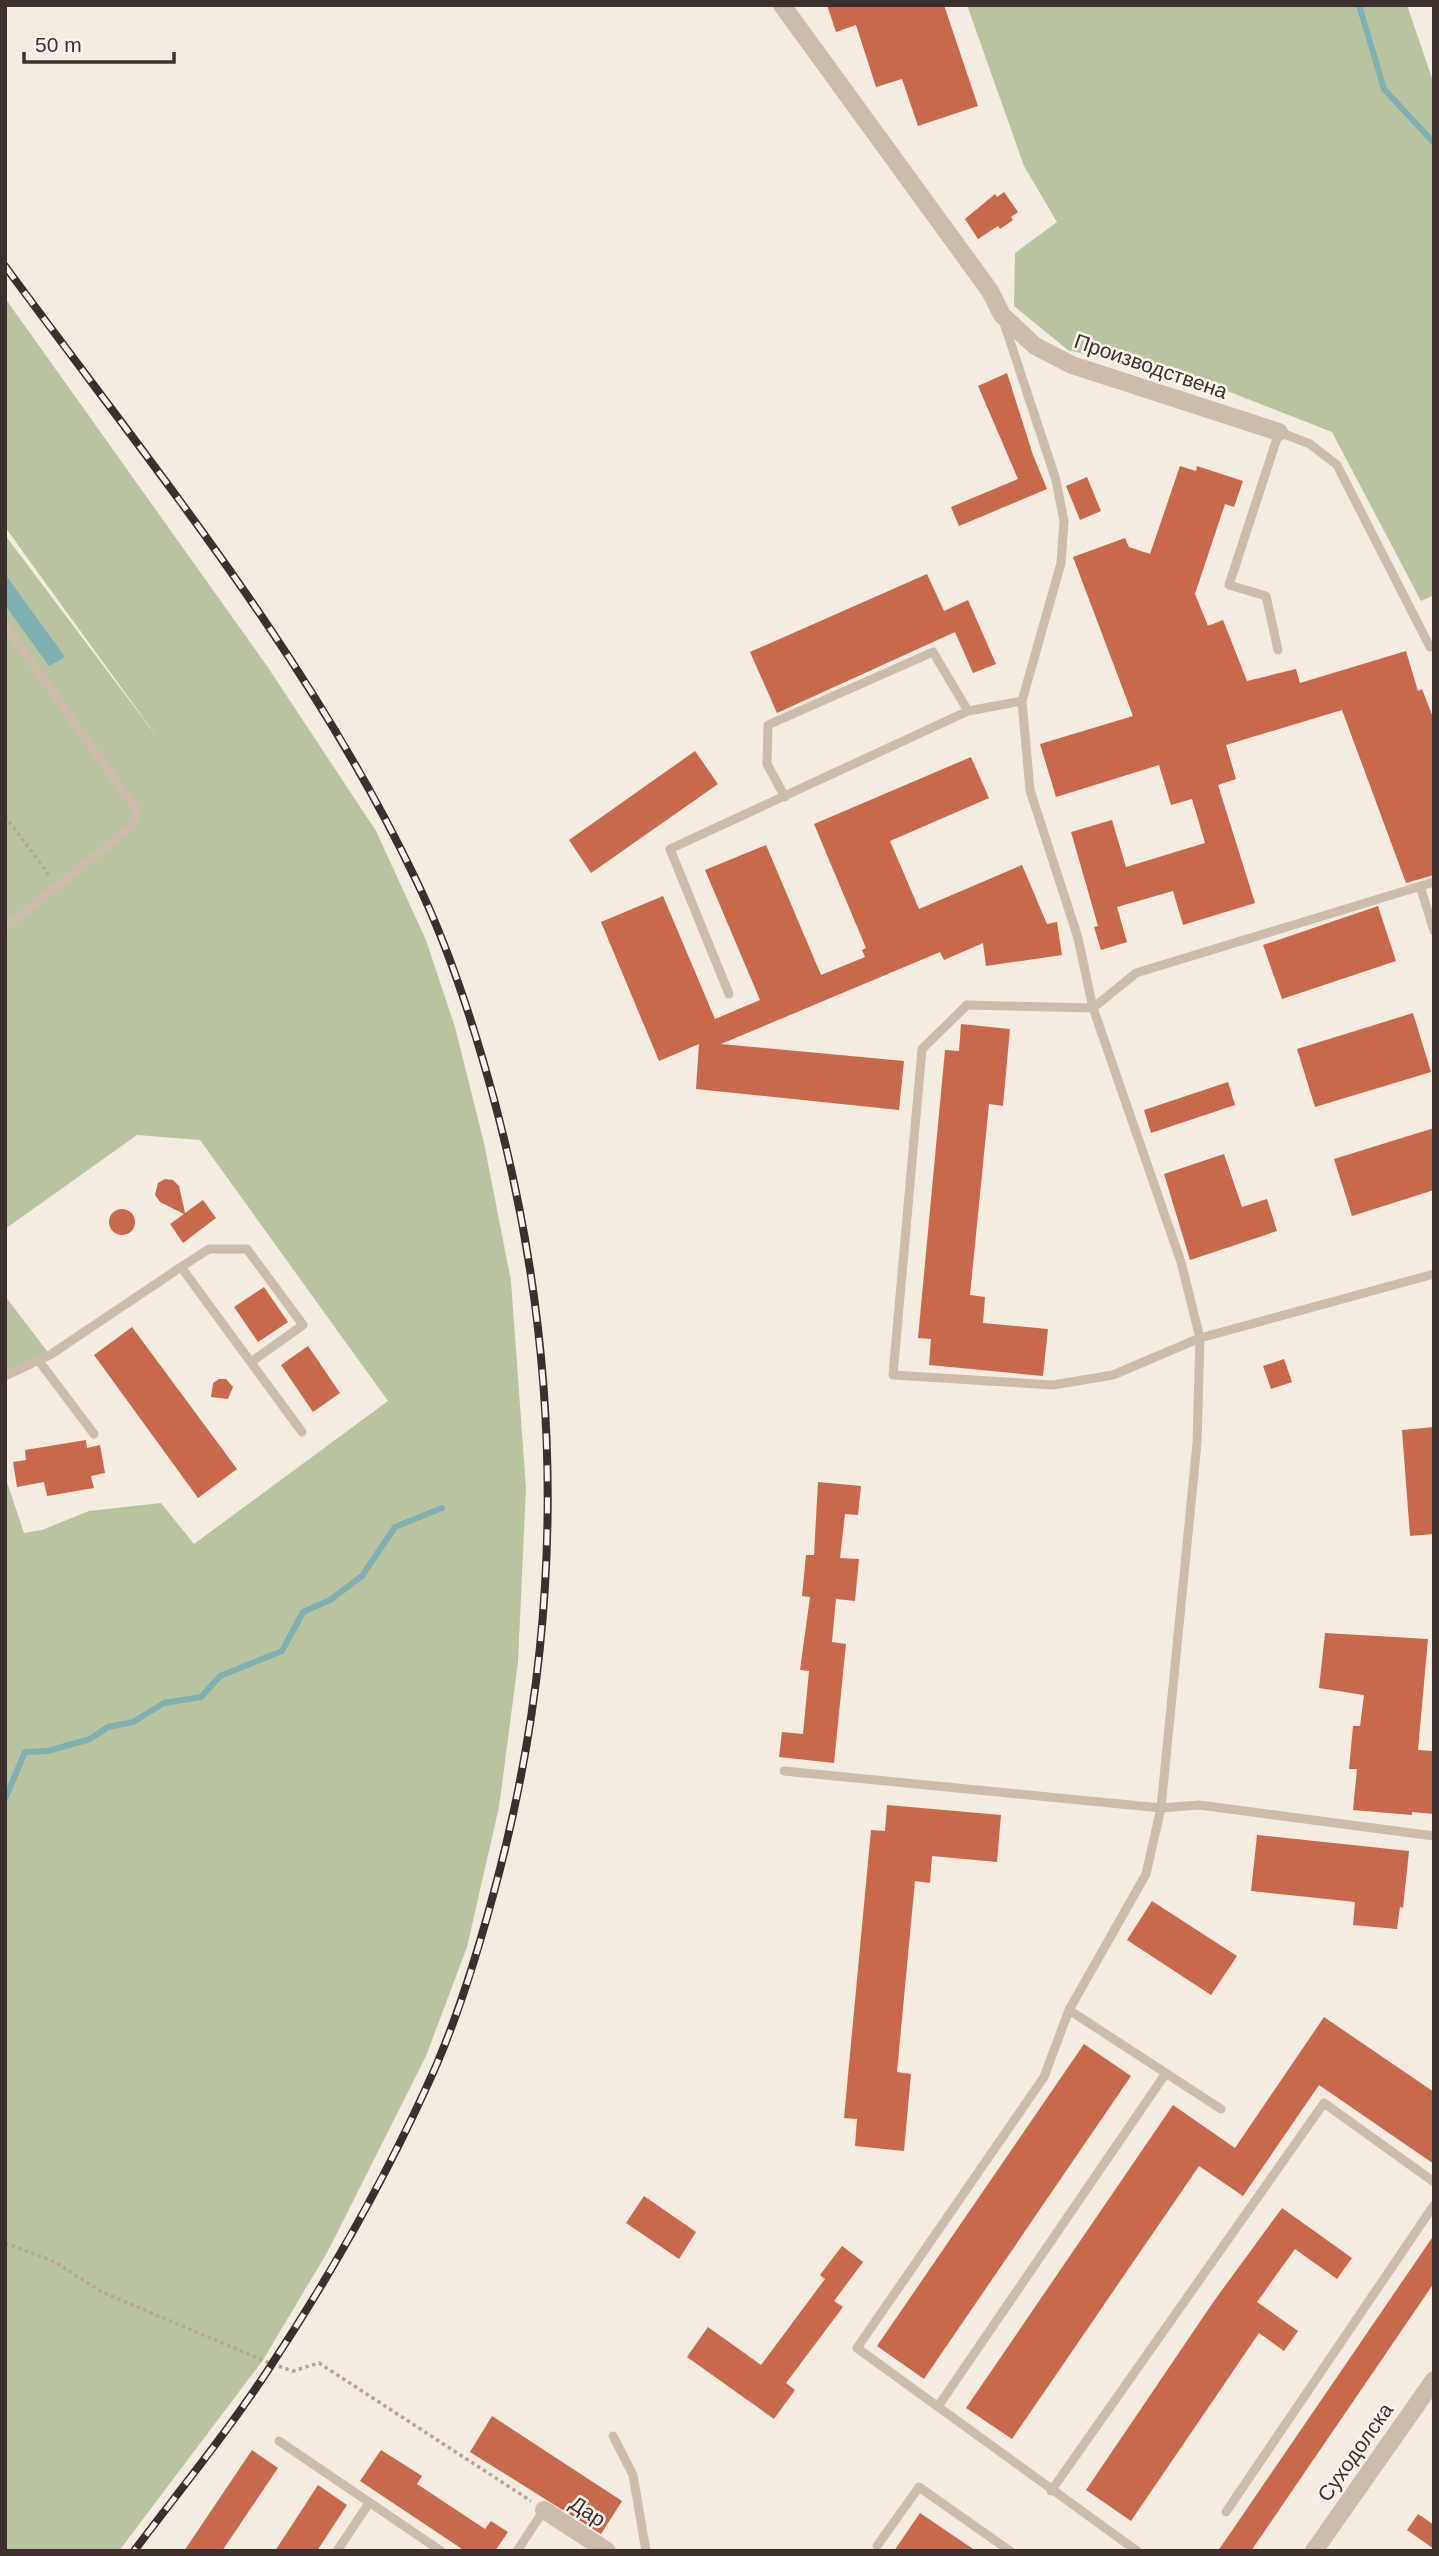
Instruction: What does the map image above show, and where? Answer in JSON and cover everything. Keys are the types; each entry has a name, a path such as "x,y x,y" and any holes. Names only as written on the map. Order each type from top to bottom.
{"street":[{"name":"Производствена","path":"782,5 990,292 1002,315 1035,346 1072,365 1279,432"},
{"name":"Суходолска","path":"1314,2551 1434,2380"},
{"name":"Дар","path":"544,2510 607,2551"}],"lane":[{"path":"1002,315 1056,480 1064,521 1061,563 1022,701 1030,790 1078,938 1093,1008 1181,1262 1200,1338 1196,1456 1161,1808 1146,1874 1069,2010 1044,2077 857,2348 1137,2551"},
{"path":"1278,650 1266,596 1229,586 1279,432"},
{"name":"Производствена","path":"1279,432 1310,444 1337,465 1430,647"},
{"path":"5,625 135,808 133,825 5,928"},
{"path":"785,797 767,764 768,725 933,652 968,711"},
{"path":"729,994 670,849 968,711 1022,701"},
{"path":"1434,882 1136,973 1093,1008 967,1005 922,1049 893,1375 1054,1385 1113,1376 1200,1338 1434,1273"},
{"path":"1420,887 1434,931"},
{"path":"5,1376 39,1361 209,1249 247,1249 303,1325 251,1362"},
{"path":"181,1267 302,1432"},
{"path":"39,1361 94,1434"},
{"path":"784,1771 1161,1808 1199,1805 1434,1836"},
{"path":"1069,2010 1221,2109"},
{"path":"939,2405 1166,2073"},
{"path":"1051,2491 1324,2103 1434,2182"},
{"path":"1226,2512 1434,2206"},
{"path":"612,2435 633,2475 646,2551"},
{"path":"279,2441 441,2551"},
{"path":"877,2546 919,2487 1010,2551"},
{"path":"337,2551 369,2503"},
{"path":"517,2551 544,2510"}],"path":[{"path":"5,816 58,888"},
{"path":"5,2243 55,2262 102,2292 272,2364 293,2371 319,2363 544,2510"}],"green space":[{"path":"967,5 1407,5 1434,84 1434,595 1421,601 1332,432 1212,385 1068,350 1014,306 1015,253 1057,222 1024,166"},
{"path":"5,298 267,666 376,831 426,940 455,1027 484,1143 511,1281 526,1488 518,1662 499,1807 467,1947 426,2056 328,2251 263,2360 119,2551 5,2551 5,1476 24,1533 42,1530 89,1511 161,1503 194,1544 388,1401 200,1140 137,1135 5,1229 5,535 160,741 5,527"},
{"path":"5,1296 50,1355 5,1376"}],"water":[{"path":"5,574 65,657 49,666 5,605"}],"building":[{"path":"827,5 944,5 978,106 918,126 902,79 876,87 856,25 836,32"},
{"path":"1004,192 1018,212 1011,217 1013,220 1000,229 998,226 978,239 965,219 995,194 997,197"},
{"path":"1007,373 1033,455 1047,489 959,526 951,507 1018,479 978,386"},
{"path":"1180,466 1196,471 1197,466 1243,481 1234,507 1225,504 1195,594 1208,626 1223,620 1247,681 1296,669 1300,683 1406,651 1418,691 1422,689 1434,720 1434,875 1406,883 1342,710 1226,745 1236,779 1218,785 1255,903 1183,925 1173,891 1117,907 1127,942 1101,950 1094,927 1098,926 1071,832 1112,820 1126,867 1205,843 1192,799 1171,805 1159,765 1056,797 1040,744 1133,716 1073,557 1125,538 1129,547 1150,554"},
{"path":"1087,477 1101,511 1080,520 1066,486"},
{"path":"927,574 944,611 968,600 996,664 973,673 955,632 777,713 750,652"},
{"path":"695,751 718,784 591,873 569,840"},
{"path":"971,757 989,798 890,841 919,909 1022,865 1047,924 1057,922 1062,955 986,966 983,943 944,960 940,952 721,1044 904,1061 899,1110 696,1089 699,1044 659,1061 601,922 663,896 715,1019 760,1000 705,870 766,845 821,975 865,957 862,950 866,948 814,824"},
{"path":"1378,906 1396,961 1282,999 1263,945"},
{"path":"1413,1013 1431,1072 1315,1107 1297,1049"},
{"path":"961,1024 1010,1029 1003,1106 989,1104 970,1295 985,1297 983,1323 1048,1329 1043,1376 929,1365 931,1339 918,1338 945,1050 959,1051"},
{"path":"1228,1082 1235,1105 1151,1133 1144,1110"},
{"path":"1434,1128 1434,1190 1352,1216 1334,1159"},
{"path":"1224,1154 1242,1207 1267,1199 1277,1231 1190,1260 1164,1174"},
{"path":"165,1179 173,1180 179,1186 185,1213 203,1200 216,1218 183,1243 170,1224 184,1214 160,1202 155,1195 158,1183"},
{"path":"122,1209 131,1213 135,1222 131,1231 122,1235 113,1231 109,1222 113,1213"},
{"path":"264,1287 288,1322 258,1342 234,1307"},
{"path":"132,1327 237,1469 198,1498 94,1355"},
{"path":"308,1346 340,1393 313,1412 281,1365"},
{"path":"1284,1359 1292,1382 1271,1389 1263,1366"},
{"path":"226,1379 233,1387 228,1399 211,1397 213,1383"},
{"path":"1434,1427 1434,1534 1410,1536 1402,1430"},
{"path":"86,1440 87,1448 100,1445 105,1473 91,1476 94,1488 47,1496 44,1482 17,1487 13,1462 26,1460 25,1450"},
{"path":"818,1482 861,1486 858,1515 845,1514 840,1558 859,1559 855,1601 836,1599 832,1642 846,1644 834,1763 779,1757 782,1732 803,1734 809,1671 800,1670 810,1597 802,1596 806,1555 814,1555"},
{"path":"1325,1633 1428,1639 1418,1750 1434,1751 1434,1814 1353,1810 1357,1769 1349,1769 1353,1726 1360,1726 1364,1695 1319,1688"},
{"path":"887,1805 1001,1815 997,1862 932,1856 930,1883 915,1881 897,2072 911,2074 904,2151 855,2146 857,2119 844,2118 871,1830 885,1831"},
{"path":"1257,1835 1409,1851 1403,1908 1400,1907 1397,1929 1353,1925 1355,1902 1251,1891"},
{"path":"1152,1901 1237,1956 1211,1995 1127,1940"},
{"path":"1324,2017 1434,2092 1434,2164 1319,2085 1243,2196 1199,2166 1012,2439 966,2408 1173,2105 1235,2148"},
{"path":"1084,2044 1131,2076 924,2379 877,2346"},
{"path":"644,2196 696,2232 679,2259 626,2223"},
{"path":"1282,2208 1352,2258 1337,2279 1295,2249 1257,2302 1298,2331 1284,2351 1259,2333 1131,2521 1086,2490 1214,2301"},
{"path":"1434,2235 1434,2283 1251,2551 1218,2551"},
{"path":"842,2246 863,2262 834,2301 843,2307 786,2383 795,2390 774,2419 687,2357 708,2327 761,2365 825,2279 820,2275"},
{"path":"492,2416 622,2501 601,2534 470,2452"},
{"path":"252,2450 278,2468 222,2551 184,2551"},
{"path":"381,2450 422,2476 417,2484 485,2529 491,2521 508,2532 495,2551 465,2551 360,2481"},
{"path":"318,2485 347,2505 317,2551 275,2551"},
{"path":"920,2513 976,2551 894,2551"},
{"path":"1418,2514 1434,2525 1434,2549 1407,2530"}],"waterway":[{"path":"1359,5 1384,89 1434,143"},
{"path":"5,1799 25,1752 48,1751 90,1739 108,1727 133,1722 164,1703 201,1697 220,1676 282,1651 303,1612 330,1600 362,1576 395,1527 442,1508"}],"railway":[{"path":"5,266 225,563 277,639 373,796 425,900 468,1011 509,1158 528,1260 541,1361 547,1464 546,1566 538,1668 522,1771 493,1897 455,2018 400,2143 316,2295 238,2414 134,2551"}]}
